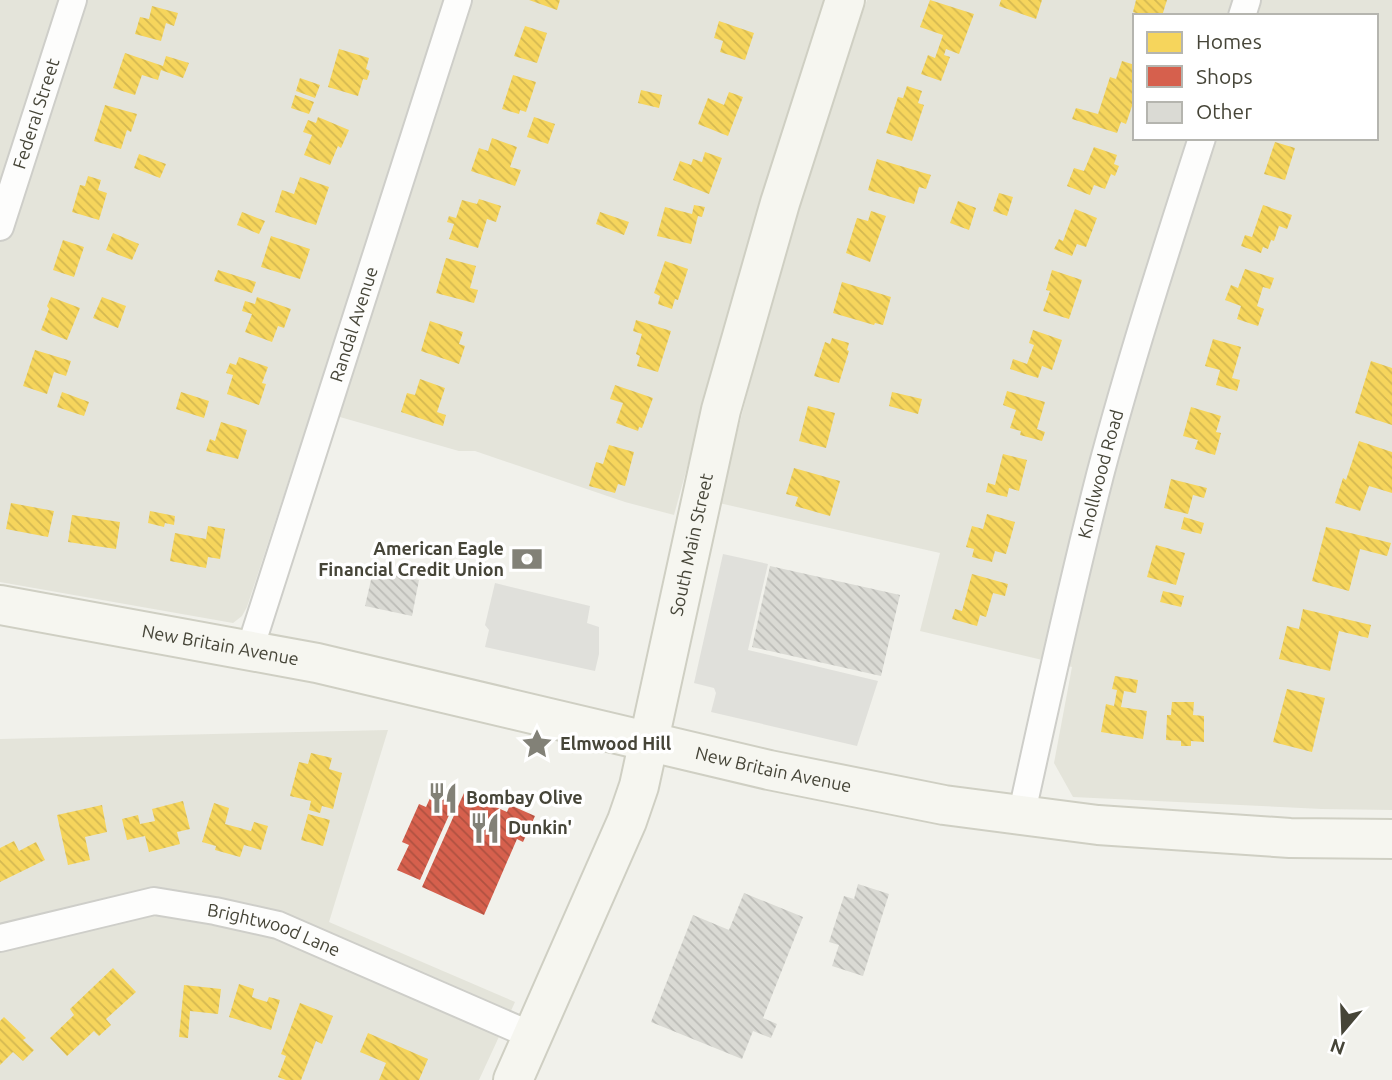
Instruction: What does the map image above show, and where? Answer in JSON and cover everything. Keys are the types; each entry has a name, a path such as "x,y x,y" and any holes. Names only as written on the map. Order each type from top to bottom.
{"main road":[{"name":"South Main Street","path":"513,1080 627,821 650,742 721,410 765,251 845,0"},
{"name":"New Britain Avenue","path":"0,606 250,649 376,676 769,771 1021,817 1290,838 1390,833"}],"street":[{"name":"Federal Street","path":"0,227 73,0"},
{"name":"Randal Avenue","path":"250,649 458,0"},
{"name":"Knollwood Road","path":"1021,817 1070,596 1101,472 1158,274 1201,140"},
{"name":"Brightwood Lane","path":"0,938 154,901 215,911 278,925 533,1036"}],"shaded area":[{"path":"0,0 830,0 725,329 674,515 625,502 475,451 459,451 312,409 247,607 242,616 233,623 0,582"},
{"path":"867,0 1392,0 1392,810 1073,797 1054,763 1072,667 920,631 940,553 719,503 757,356 814,157"},
{"path":"723,554 768,564 748,650 878,681 857,746 711,712 716,693 714,688 694,683"},
{"path":"495,583 590,606 587,623 599,627 599,654 595,671 485,647 489,630 485,625"},
{"path":"388,730 329,922 515,1002 479,1080 0,1080 0,739"}],"building: Homes":[{"path":"529,0 560,0 557,10"},
{"path":"930,0 974,14 959,54 946,49 944,55 950,57 941,81 921,74 928,55 935,58 943,35 920,27"},
{"path":"1001,0 1042,0 1036,19 999,6"},
{"path":"1136,0 1167,0 1163,14 1133,12"},
{"path":"152,6 178,13 174,26 166,23 161,41 135,34 140,17 149,19"},
{"path":"719,21 754,33 745,60 720,52 723,41 714,38"},
{"path":"525,26 547,33 537,63 514,56"},
{"path":"339,49 369,58 366,69 370,71 367,80 363,79 358,96 328,87"},
{"path":"125,53 163,66 166,56 189,63 183,78 161,70 158,80 142,75 135,95 113,88"},
{"path":"1122,61 1133,64 1133,103 1126,124 1121,122 1117,133 1072,119 1076,108 1098,114 1110,77 1116,79"},
{"path":"513,75 536,82 526,112 520,110 519,114 502,109"},
{"path":"300,78 320,85 315,98 296,91"},
{"path":"907,86 922,91 918,103 924,105 912,141 886,133 898,97 903,98"},
{"path":"641,90 662,95 659,108 638,103"},
{"path":"729,92 743,97 728,136 698,124 708,98 724,105"},
{"path":"295,95 314,102 309,114 291,108"},
{"path":"105,105 137,114 131,132 127,130 121,149 94,141"},
{"path":"318,117 349,130 330,165 304,155 312,135 303,132 308,120 316,123"},
{"path":"534,117 555,124 548,144 527,137"},
{"path":"492,138 517,147 510,167 521,170 515,186 471,171 479,148 488,151"},
{"path":"1275,142 1295,148 1285,180 1264,174"},
{"path":"1094,147 1117,155 1114,164 1119,166 1115,176 1111,174 1105,189 1094,185 1090,195 1067,186 1074,168 1084,171"},
{"path":"705,152 722,158 709,194 673,180 680,161 691,165 693,159 702,162"},
{"path":"139,154 166,164 160,178 134,168"},
{"path":"877,159 931,175 926,189 919,187 914,204 868,190"},
{"path":"88,176 101,180 98,190 107,193 99,220 72,212 80,185 85,186"},
{"path":"300,177 329,187 316,225 275,212 282,190 294,194"},
{"path":"999,193 1013,197 1007,216 993,211"},
{"path":"479,199 501,206 496,222 487,219 478,248 449,239 454,224 447,222 449,216 456,218 462,200 477,204"},
{"path":"958,201 976,208 969,230 950,223"},
{"path":"694,205 705,207 702,217 698,216 691,244 657,236 665,207 692,214"},
{"path":"1263,205 1292,215 1287,229 1279,226 1274,241 1271,240 1268,249 1263,247 1261,253 1241,246 1245,235 1252,237"},
{"path":"1075,209 1097,218 1086,247 1077,244 1072,256 1054,249 1059,239 1063,241"},
{"path":"871,211 886,216 870,262 846,253 857,218 868,221"},
{"path":"242,212 265,221 259,234 237,225"},
{"path":"600,212 629,222 624,235 596,224"},
{"path":"113,233 139,244 132,260 106,250"},
{"path":"271,236 310,249 300,279 261,267"},
{"path":"63,240 84,247 74,277 53,270"},
{"path":"446,258 476,266 470,288 478,290 474,303 436,293"},
{"path":"665,261 688,269 678,300 675,299 672,309 658,304 660,296 654,293"},
{"path":"1245,269 1274,278 1270,289 1263,287 1257,306 1264,309 1258,326 1237,319 1241,306 1225,300 1231,285 1238,288"},
{"path":"218,270 256,282 252,293 214,281"},
{"path":"1052,270 1082,280 1069,319 1043,311 1050,291 1046,290"},
{"path":"842,282 891,297 883,325 874,325 833,313"},
{"path":"51,297 80,308 67,340 41,330"},
{"path":"102,297 126,306 118,328 93,318"},
{"path":"257,297 291,309 284,328 278,326 272,342 245,332 252,314 242,311 245,301 255,304"},
{"path":"636,320 671,331 658,372 637,366 640,356 636,354 642,334 633,331"},
{"path":"430,321 463,332 459,344 465,346 459,364 421,351"},
{"path":"1033,330 1062,340 1052,370 1042,366 1038,378 1010,369 1013,359 1027,364 1034,345 1029,343"},
{"path":"832,338 849,343 839,383 814,376 825,342 830,344"},
{"path":"1213,339 1241,347 1232,378 1240,380 1237,391 1216,385 1220,370 1205,366"},
{"path":"35,350 71,361 66,376 54,372 47,394 23,386"},
{"path":"239,357 268,367 262,383 266,384 259,405 227,394 233,375 226,373 230,363 236,365"},
{"path":"1371,361 1392,368 1392,425 1355,413"},
{"path":"420,379 445,388 437,412 446,415 443,426 401,412 407,393 415,395"},
{"path":"615,385 653,398 642,428 639,427 638,431 616,423 623,403 610,399"},
{"path":"1007,391 1045,402 1037,429 1045,432 1042,441 1020,435 1021,431 1010,428 1016,410 1003,405"},
{"path":"62,392 89,402 84,416 57,407"},
{"path":"181,392 209,401 204,418 176,409"},
{"path":"892,392 922,399 918,414 889,406"},
{"path":"808,406 835,413 826,448 799,441"},
{"path":"1191,407 1221,416 1216,432 1221,433 1215,455 1195,449 1198,440 1183,436"},
{"path":"221,422 247,430 238,459 206,451 210,439 215,441"},
{"path":"1359,441 1392,452 1392,493 1369,486 1360,511 1335,503"},
{"path":"609,445 634,452 625,486 618,484 615,493 589,486 596,462 603,464"},
{"path":"1003,454 1027,460 1019,491 1009,488 1007,497 986,492 988,483 995,485"},
{"path":"794,468 840,481 830,516 795,506 798,497 786,494"},
{"path":"1171,479 1207,488 1204,498 1193,495 1188,514 1164,508"},
{"path":"11,503 54,511 48,537 6,529"},
{"path":"150,511 175,516 174,525 165,523 164,527 148,523"},
{"path":"987,514 1015,522 1006,554 995,551 992,562 972,557 974,549 966,547 972,526 983,529"},
{"path":"72,515 120,522 116,549 68,542"},
{"path":"1184,517 1204,523 1201,534 1181,529"},
{"path":"208,526 225,529 220,559 208,557 206,568 170,561 175,533 206,539"},
{"path":"1326,527 1391,543 1387,556 1360,549 1349,591 1312,581"},
{"path":"1156,545 1185,553 1176,585 1147,577"},
{"path":"972,574 1008,584 1005,596 993,593 986,617 980,615 977,626 952,619 955,609 962,611"},
{"path":"1163,591 1184,596 1181,607 1160,602"},
{"path":"1303,609 1371,625 1368,638 1339,631 1330,671 1279,659 1287,626 1299,629"},
{"path":"1115,676 1138,680 1136,693 1124,691 1121,707 1147,711 1143,739 1101,732 1106,704 1114,706 1117,690 1112,689"},
{"path":"1287,689 1325,698 1312,752 1273,742"},
{"path":"1172,702 1194,702 1193,715 1204,716 1204,742 1191,741 1191,746 1181,746 1181,741 1166,740 1167,715 1171,715"},
{"path":"311,753 332,758 329,769 342,773 333,809 322,806 320,813 309,810 311,801 290,796 299,762 308,764"},
{"path":"183,801 190,829 177,832 180,844 149,852 145,836 127,840 122,819 138,815 140,824 155,821 152,809"},
{"path":"214,803 229,808 225,824 251,831 254,822 268,826 261,850 244,845 240,857 215,850 216,846 202,842"},
{"path":"102,805 107,832 85,837 90,860 68,865 57,815"},
{"path":"308,814 330,820 323,846 301,840"},
{"path":"14,841 19,851 36,842 45,860 0,882 0,848"},
{"path":"113,968 136,992 106,1019 111,1025 99,1036 94,1031 67,1056 50,1038 74,1015 70,1009"},
{"path":"239,984 254,989 252,997 267,1002 269,997 280,1000 271,1030 229,1017"},
{"path":"184,985 221,989 218,1014 190,1011 188,1038 179,1037"},
{"path":"300,1003 333,1016 322,1044 316,1041 301,1080 286,1080 278,1077 286,1056 281,1054"},
{"path":"4,1017 26,1038 23,1040 34,1050 23,1061 13,1052 0,1065 0,1021"},
{"path":"368,1033 428,1059 419,1080 379,1080 386,1063 360,1052"}],"building: Shops":[{"path":"436,785 458,795 420,880 397,870 409,845 402,842 419,804 426,807"},
{"path":"464,793 507,812 510,805 535,816 523,842 517,839 484,915 422,887"}],"building: Other":[{"path":"770,566 900,595 881,676 752,647"},
{"path":"373,571 419,580 412,616 365,606"},
{"path":"858,884 889,894 863,976 832,966 839,945 829,942 844,896 854,899"},
{"path":"744,893 803,917 763,1018 777,1024 771,1038 753,1031 742,1059 651,1022 693,915 729,930"}],"place":[{"name":"American Eagle Financial Credit Union","path":"527,559"},
{"name":"Elmwood Hill","path":"537,744"},
{"name":"Bombay Olive","path":"443,798"},
{"name":"Dunkin'","path":"485,828"}]}
